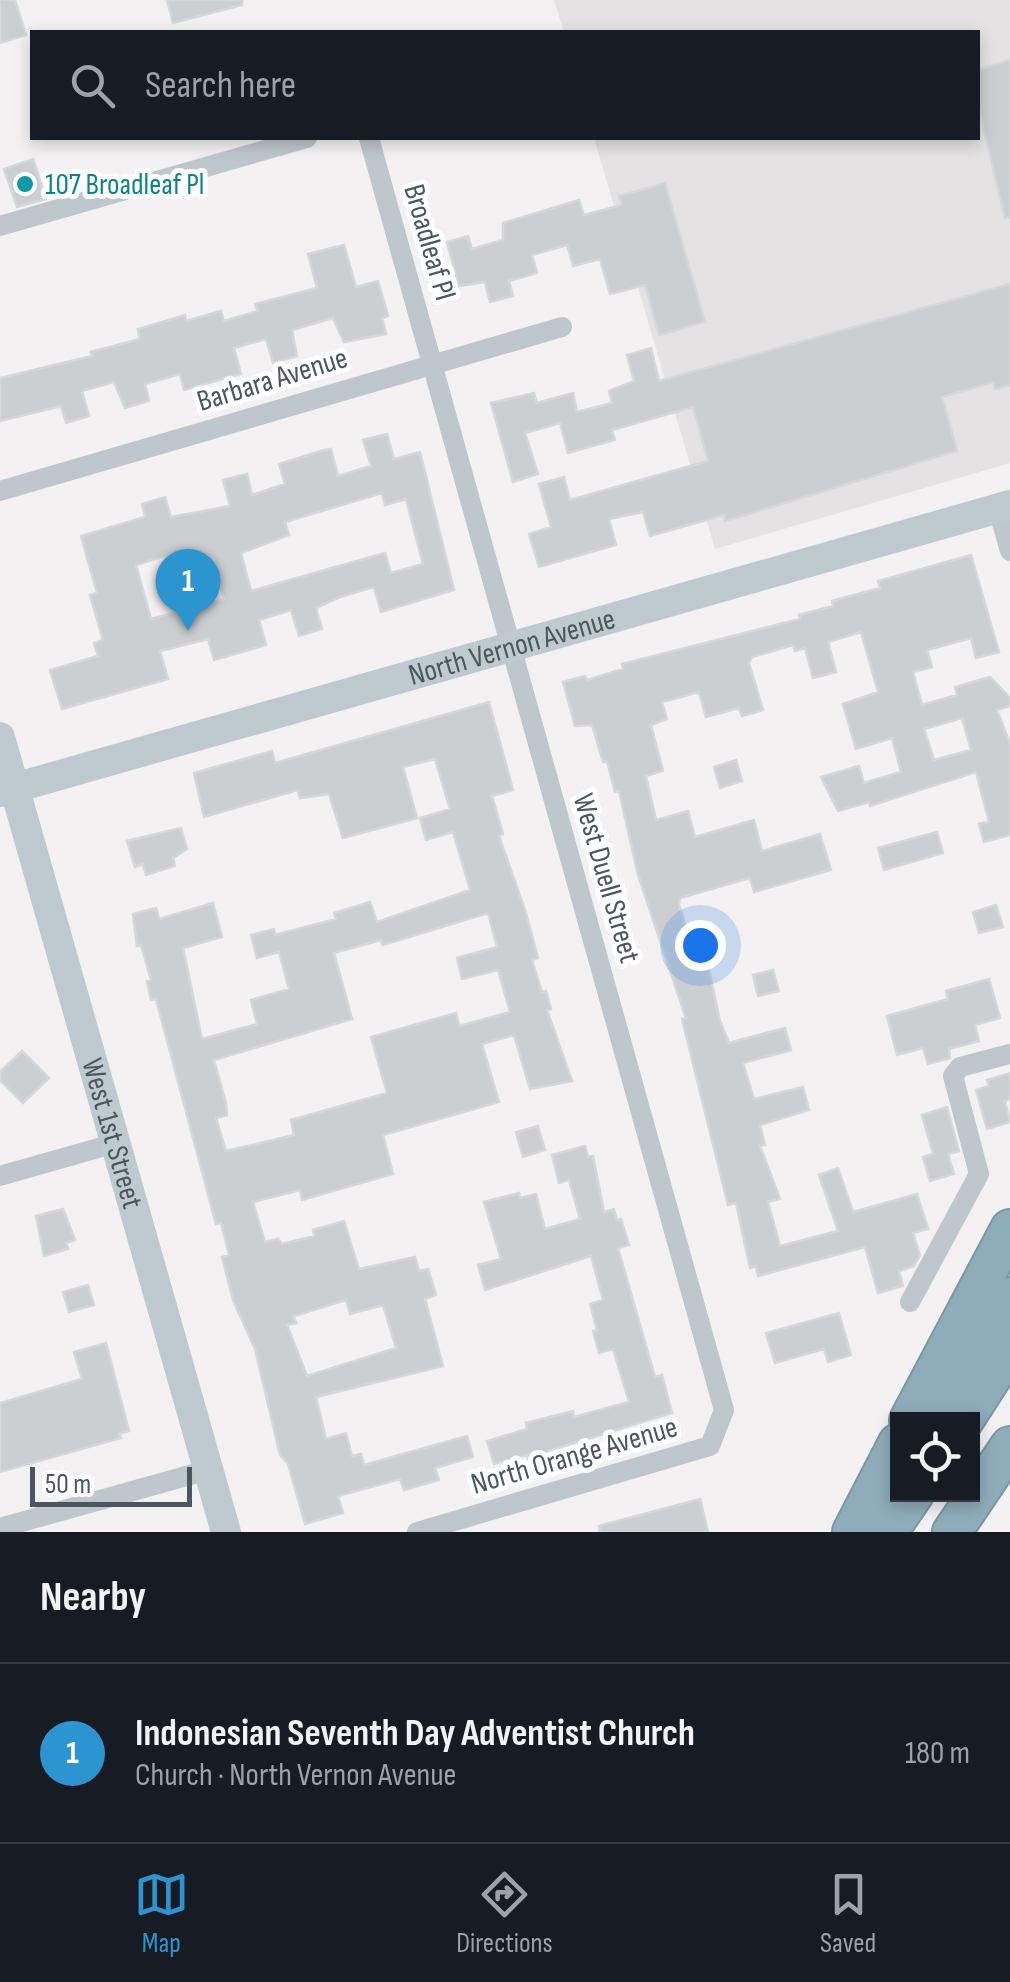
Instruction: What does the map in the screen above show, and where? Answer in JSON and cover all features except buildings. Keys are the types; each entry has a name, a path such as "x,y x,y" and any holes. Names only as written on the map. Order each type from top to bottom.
{"highway":[{"path":"913,1412 1010,1229"},
{"path":"934,1412 1010,1297"},
{"path":"969,1412 1010,1349"},
{"path":"980,1428 1010,1383"},
{"path":"952,1532 1010,1446"},
{"path":"853,1532 890,1458"},
{"path":"853,1532 890,1479"},
{"path":"888,1532 909,1502"},
{"path":"912,1532 932,1502"}],"street":[{"path":"0,226 300,140"},
{"name":"Broadleaf Pl","path":"370,140 432,362"},
{"name":"Barbara Avenue","path":"0,491 562,327"},
{"name":"West Duell Street","path":"432,362 724,1410"},
{"path":"1004,507 1010,551"},
{"name":"North Vernon Avenue","path":"8,790 1004,507"},
{"name":"West 1st Street","path":"0,736 8,790 116,1144 226,1532"},
{"path":"910,1302 979,1174 953,1076 960,1067 1010,1054"},
{"path":"0,1176 116,1144"},
{"name":"North Orange Avenue","path":"417,1532 710,1446 724,1410"},
{"path":"0,1528 208,1470"}],"shaded area":[{"path":"554,0 1010,0 1010,463 715,549 595,140 980,140 980,30 563,30"}],"place":[{"name":"107 Broadleaf Pl","path":"25,184"},
{"name":"Indonesian Seventh Day Adventist Church","path":"188,631"}]}
